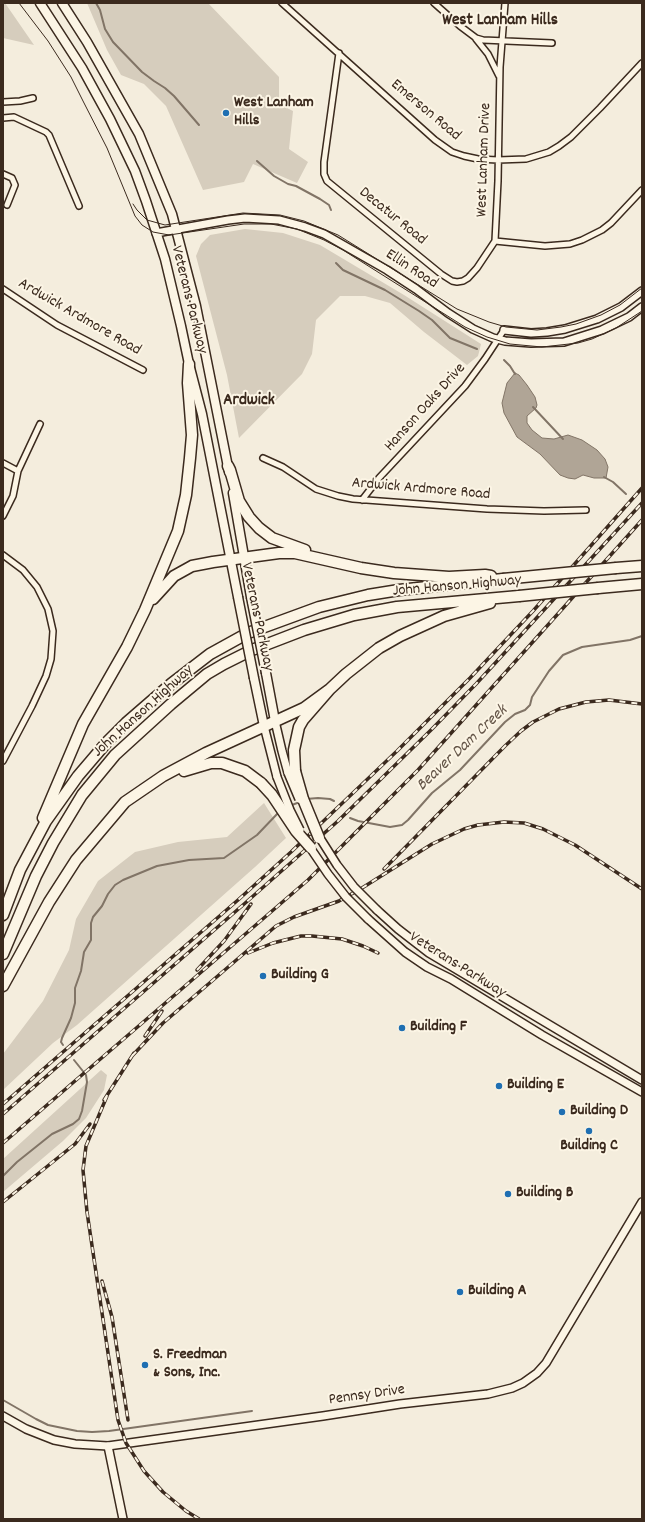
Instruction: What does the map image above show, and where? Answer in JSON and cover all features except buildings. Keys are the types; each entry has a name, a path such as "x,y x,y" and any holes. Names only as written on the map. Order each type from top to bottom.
{"highway":[{"path":"20,870 83,724 127,648 145,610 178,531 186,495 192,435 188,383 189,364"},
{"path":"228,466 239,501 249,517 259,528 272,538 285,544 350,565"},
{"path":"145,610 167,583 184,570 202,564 279,553 295,553 394,573 449,577 485,575 503,579"},
{"name":"John Hanson Highway","path":"3,915 20,870 46,821 78,776 107,742 142,708 210,654 230,642 278,621 319,607 399,590 641,566"},
{"name":"John Hanson Highway","path":"3,954 36,876 53,843 82,795 115,755 171,704 208,674 224,664 252,650 304,630 354,615 397,607 642,584"},
{"path":"319,838 291,772 299,727 309,711 330,689 362,660 400,636 444,616 519,596"},
{"path":"3,986 62,881 76,860 125,802 163,776 206,753 304,708 330,689"},
{"path":"108,821 144,792 169,777 193,767 211,763 222,763 245,772 261,782 272,795 296,831 311,848"}],"main road":[{"name":"Veterans Parkway","path":"40,3 82,68 110,119 146,201 165,259 202,414 264,726 277,777 292,815 328,874 346,897 405,952 427,967 451,979 542,1035 640,1091"},
{"name":"Veterans Parkway","path":"62,3 87,42 138,134 172,214 177,230 196,306 228,466 275,721 282,751 291,772"},
{"name":"Ellin Road","path":"156,234 245,218 279,220 305,227 324,234 346,246 416,288 482,334 498,339 531,344 564,342 602,330 629,317 642,307"},
{"path":"504,330 531,333 565,329 597,319 621,306 642,291"},
{"name":"Veterans Parkway","path":"319,838 337,865 354,886 398,929 429,953 642,1080"},
{"name":"Pennsy Drive","path":"3,1416 26,1429 54,1440 75,1444 108,1446 400,1404 488,1394 512,1388 528,1380 546,1364 642,1202"},
{"path":"108,1446 123,1519"}],"street":[{"name":"Emerson Road","path":"282,3 444,147 464,156 487,160 526,159 549,152 559,146 571,137 642,63"},
{"path":"434,3 464,30 476,38 488,54 500,79"},
{"name":"West Lanham Drive","path":"441,274 452,281 463,282 477,268 495,241 500,79 505,3"},
{"path":"476,38 552,43"},
{"name":"Decatur Road","path":"339,53 324,162 324,174 327,180 441,274"},
{"path":"3,102 20,101 33,98"},
{"path":"3,118 14,117 46,132 49,135 79,206"},
{"path":"3,174 12,178 15,185 7,205"},
{"path":"495,241 545,246 570,244 582,240 602,230 611,223 642,190"},
{"name":"Ardwick Ardmore Road","path":"3,289 57,325 143,370"},
{"name":"Hanson Oaks Drive","path":"362,500 379,478 465,386 479,369 504,330"},
{"path":"3,516 13,496 18,471 40,424"},
{"name":"Ardwick Ardmore Road","path":"263,458 283,466 316,489 338,496 362,500 487,509 544,511 586,510"},
{"path":"3,463 18,471"},
{"path":"3,554 22,570 40,592 51,619 53,638 51,659 46,676 3,761"}],"shaded area":[{"path":"3,3 5,3 34,45 3,38"},
{"path":"87,3 208,3 279,77 279,104 293,111 289,149 308,162 297,183 253,164 244,182 203,190 166,106 144,84 121,75 107,50"},
{"path":"245,229 283,233 320,245 404,295 481,344 478,356 467,365 424,332 390,303 365,296 340,296 316,320 312,354 302,374 239,438 227,375 196,256 201,244 210,235"},
{"path":"515,373 519,375 535,397 537,405 536,408 527,416 527,423 532,430 542,438 554,439 568,435 582,440 597,450 605,459 608,467 606,478 594,478 583,475 575,479 560,475 540,454 517,437 504,413 502,403 507,383"},
{"path":"264,803 286,838 77,1025 53,1043 3,1090 3,1054 43,1001 69,950 76,919 98,881 135,852 178,842 227,837"},
{"path":"101,1070 107,1075 104,1090 86,1118 63,1141 3,1192 3,1159"}],"waterway":[{"path":"96,3 100,10 105,29 113,42 142,72 174,96 199,125"},
{"path":"257,161 274,176 320,199 329,205 331,210"},
{"path":"336,263 343,270 385,290 419,311 432,320 450,338 477,349"},
{"path":"504,360 515,374"},
{"path":"533,407 563,439"},
{"path":"604,477 613,482 626,494"},
{"name":"Beaver Dam Creek","path":"350,818 390,827 402,825 432,793 460,770 505,722 515,714 525,710 530,705 532,697 549,671 563,655 582,647 630,640 642,636"},
{"name":"Beaver Dam Creek","path":"306,799 318,798 330,799 334,801"},
{"name":"Beaver Dam Creek","path":"289,806 300,802"},
{"name":"Beaver Dam Creek","path":"63,1045 61,1042 71,1018 75,1003 75,988 81,971 84,952 91,940 91,923 93,917 115,885 123,880 157,866 189,860 224,858 257,835 279,812"},
{"name":"Beaver Dam Creek","path":"3,1176 17,1162 52,1134 73,1124 79,1119 82,1111 87,1082 86,1075 74,1060"},
{"path":"3,1400 48,1425 77,1431 92,1432 109,1431 252,1411"}],"tram line":[{"path":"19,3 48,41 71,77 107,148 135,216 142,225 153,232 169,235 244,224 271,224 297,229 324,240 343,250 465,327 487,337 510,344 542,347 578,343 592,339 616,328 642,311"},
{"path":"133,204 147,220 165,225 243,213 280,215 304,221 338,235 457,309 506,327 537,330 576,324 601,315 620,305 642,288"}],"railway":[{"path":"3,1104 238,900 291,852 397,751 470,678 533,611 642,488"},
{"path":"3,1114 338,821 476,684 642,503"},
{"path":"3,1143 308,880 418,770 642,520"},
{"path":"384,869 505,746 533,722 559,709 586,702 609,700 642,704"},
{"path":"132,1056 163,1023 276,926 294,917 339,901 432,844 464,829 478,825 504,822 524,823 543,829 575,845 642,889"},
{"path":"197,970 224,941 251,904"},
{"path":"248,953 273,943 301,936 342,939 378,953"},
{"path":"145,1036 162,1011"},
{"path":"104,1100 134,1053"},
{"path":"107,1096 86,1146 83,1170 87,1212 118,1420 126,1443 144,1471 163,1492 186,1511 199,1519"},
{"path":"3,1202 75,1144 90,1124"},
{"path":"102,1281 112,1317 128,1420"}],"place":[{"name":"West Lanham Hills","path":"226,113"},
{"name":"Building G","path":"263,976"},
{"name":"Building F","path":"402,1028"},
{"name":"Building E","path":"499,1086"},
{"name":"Building D","path":"562,1112"},
{"name":"Building C","path":"589,1131"},
{"name":"Building B","path":"508,1194"},
{"name":"Building A","path":"460,1292"},
{"name":"S. Freedman & Sons, Inc.","path":"145,1365"}],"district":[{"name":"West Lanham Hills","path":"500,22"},
{"name":"Ardwick","path":"249,402"}]}
